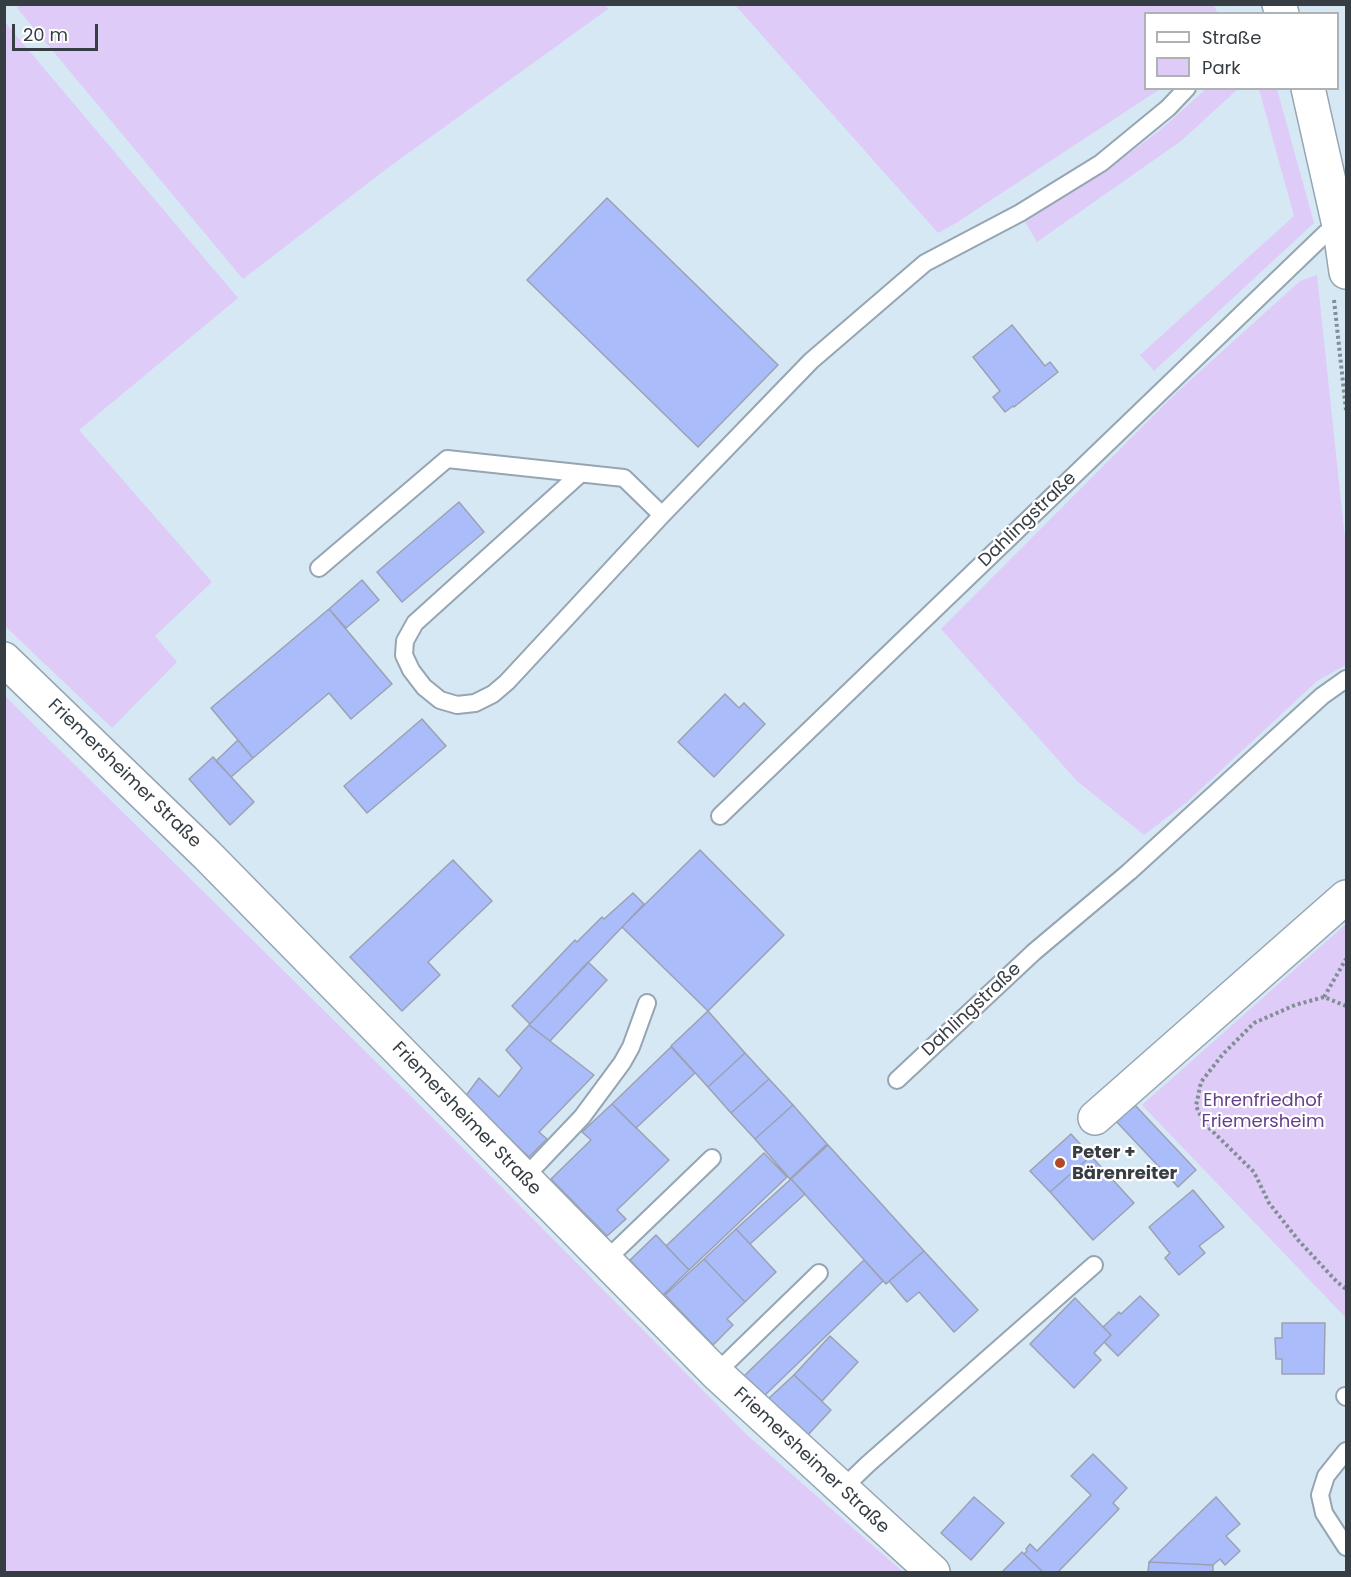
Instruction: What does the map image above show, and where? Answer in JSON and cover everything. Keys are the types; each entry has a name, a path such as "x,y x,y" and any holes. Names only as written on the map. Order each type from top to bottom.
{"street":[{"path":"1308,90 1340,230 1347,272"},
{"name":"Friemersheimer Straße","path":"4,659 207,855 716,1373 933,1572"},
{"path":"1095,1118 1347,897"}],"lane":[{"path":"579,474 415,623 405,641 404,655 411,670 424,687 440,700 457,705 475,703 493,694 507,682 662,515 811,361 926,263 1020,213 1101,163 1168,108 1185,90"},
{"name":"Dahlingstraße","path":"720,816 1326,232 1340,230"},
{"path":"319,568 447,459 624,478 662,515"},
{"name":"Dahlingstraße","path":"897,1080 1034,952 1129,872 1322,696 1347,679"},
{"path":"524,1178 582,1117 622,1063 631,1047 647,1003"},
{"path":"605,1261 712,1158"},
{"path":"842,1489 1094,1265"},
{"path":"716,1373 819,1272"},
{"path":"1347,1451 1326,1476 1320,1495 1324,1513 1347,1547"}],"path":[{"path":"1324,997 1347,959"},
{"path":"1347,1006 1324,997 1295,1005 1254,1023 1222,1053 1201,1082 1196,1106 1204,1123 1254,1172 1269,1203 1299,1241 1337,1282 1347,1289"}],"green space":[{"path":"605,4 608,9 389,167 243,279 17,8 19,5"},
{"path":"1213,4 1217,12 1144,12 1144,90 1158,90 938,233 735,5"},
{"path":"4,21 238,298 79,430 212,582 155,636 177,662 112,728 5,626"},
{"path":"1205,90 1237,90 1181,141 1037,242 1025,222 1109,168 1159,131"},
{"path":"1259,90 1277,90 1314,223 1154,371 1140,355 1294,216"},
{"path":"1317,275 1346,548 1346,665 1317,681 1187,802 1144,835 1077,781 941,629 1176,393 1300,281"},
{"path":"4,695 443,1128 746,1434 903,1572 5,1572"},
{"name":"Ehrenfriedhof Friemersheim","path":"1346,924 1346,1318 1142,1105"}],"building":[{"path":"607,198 778,365 698,447 527,280"},
{"path":"1012,325 1045,366 1050,362 1058,372 1005,412 993,397 1000,391 973,357"},
{"path":"459,502 484,532 402,602 377,572"},
{"path":"362,580 379,600 346,628 329,609"},
{"path":"329,609 392,684 351,719 329,693 253,758 211,708"},
{"path":"725,694 739,708 744,703 765,724 714,777 678,742"},
{"path":"422,719 446,746 367,813 344,786"},
{"path":"238,740 253,758 231,777 216,761"},
{"path":"213,757 254,802 230,825 189,779"},
{"path":"700,850 784,935 708,1011 622,927"},
{"path":"453,860 492,901 428,962 440,975 402,1011 350,957"},
{"path":"633,893 644,904 530,1024 512,1006 575,940 577,942 602,917 604,919"},
{"path":"588,962 607,980 550,1041 529,1025"},
{"path":"708,1011 745,1053 708,1087 671,1046"},
{"path":"529,1025 594,1075 539,1132 547,1139 529,1157 465,1097 479,1078 499,1097 522,1068 506,1050"},
{"path":"671,1047 695,1073 636,1128 612,1104"},
{"path":"745,1053 769,1079 731,1113 708,1087"},
{"path":"769,1079 793,1105 755,1139 731,1113"},
{"path":"1132,1102 1196,1170 1178,1187 1114,1119"},
{"path":"612,1104 669,1160 617,1210 626,1219 607,1236 551,1179 591,1140 582,1132"},
{"path":"793,1105 827,1144 790,1179 755,1139"},
{"name":"Peter + Bärenreiter","path":"1071,1134 1091,1156 1050,1192 1030,1171"},
{"path":"828,1145 924,1251 886,1284 791,1179"},
{"path":"764,1153 787,1177 689,1270 666,1246"},
{"path":"1091,1156 1134,1203 1093,1240 1050,1192"},
{"path":"791,1179 805,1194 750,1244 736,1229"},
{"path":"1193,1190 1224,1227 1199,1246 1205,1253 1179,1275 1165,1258 1170,1253 1149,1227"},
{"path":"736,1229 776,1272 745,1302 704,1259"},
{"path":"656,1235 689,1270 663,1295 630,1260"},
{"path":"924,1251 978,1310 954,1332 919,1292 907,1302 889,1281"},
{"path":"704,1259 745,1302 727,1319 733,1325 713,1345 665,1295"},
{"path":"864,1260 883,1281 764,1396 744,1376"},
{"path":"1140,1296 1159,1315 1118,1356 1104,1342 1111,1335 1103,1327"},
{"path":"1075,1298 1111,1335 1094,1353 1101,1360 1074,1388 1030,1344"},
{"path":"1282,1323 1325,1323 1324,1374 1282,1374 1282,1359 1276,1359 1275,1338 1282,1338"},
{"path":"830,1336 858,1362 822,1401 794,1375"},
{"path":"794,1375 831,1410 806,1437 767,1400"},
{"path":"1093,1454 1127,1488 1113,1503 1119,1509 1058,1572 1043,1572 1024,1554 1026,1549 1030,1544 1037,1551 1091,1495 1071,1476"},
{"path":"974,1497 1004,1523 971,1560 941,1533"},
{"path":"1216,1497 1240,1524 1226,1536 1240,1551 1225,1565 1220,1559 1213,1565 1149,1562"},
{"path":"1022,1552 1024,1554 1043,1572 1002,1572"},
{"path":"1149,1562 1213,1565 1213,1572 1148,1572"}],"place":[{"name":"Peter + Bärenreiter","path":"1060,1163"}]}
